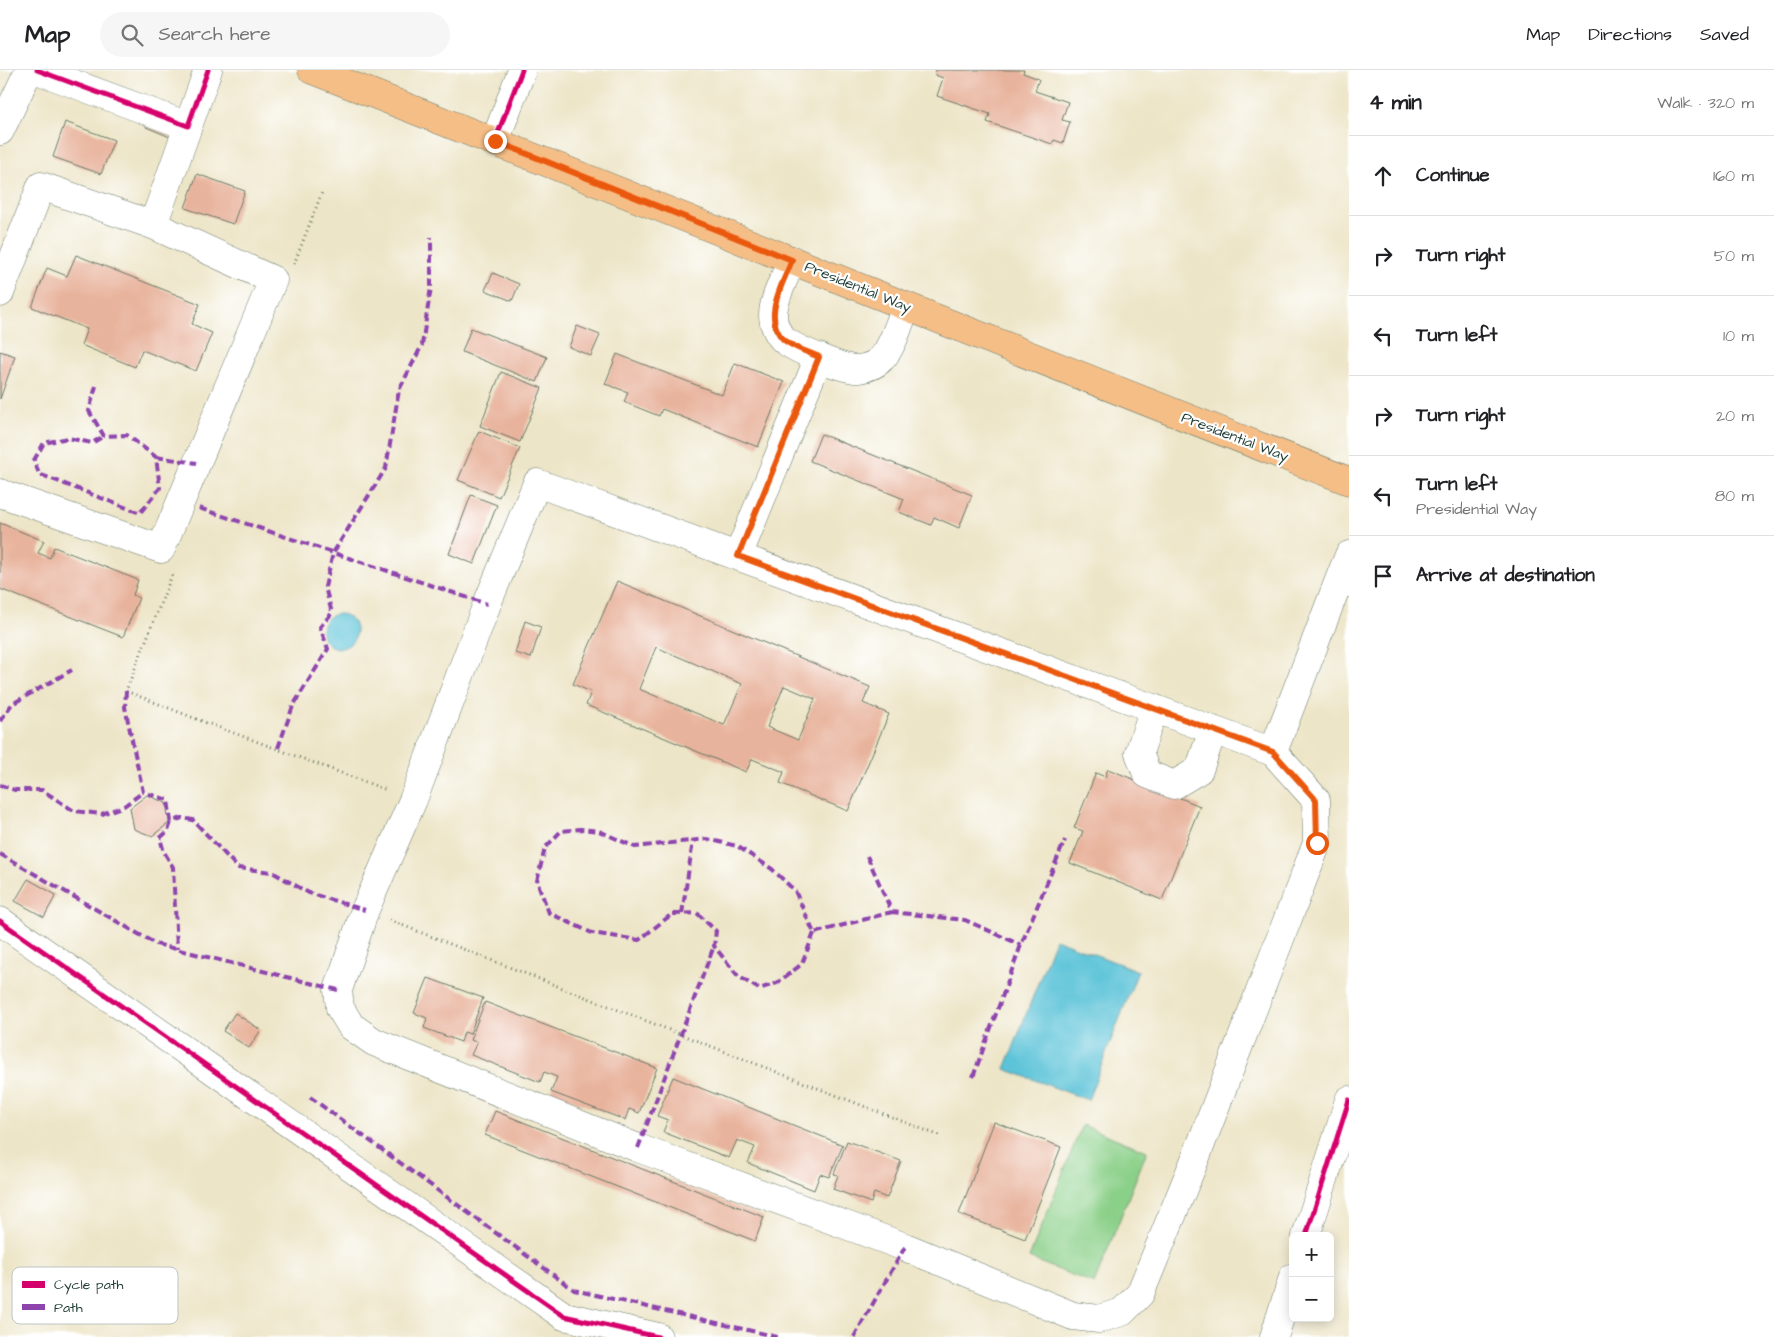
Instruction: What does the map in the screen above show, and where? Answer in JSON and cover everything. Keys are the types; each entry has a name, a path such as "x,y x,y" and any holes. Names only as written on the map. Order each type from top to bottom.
{"main road":[{"name":"Presidential Way","path":"312,70 1349,481"}],"street":[{"path":"0,131 30,70"},
{"path":"37,70 188,126"},
{"path":"153,225 208,70"},
{"path":"495,141 522,70"},
{"path":"0,292 40,186 153,225 273,280 161,549 0,493"},
{"path":"792,260 776,301 773,314 776,328 784,340 795,347 843,367 856,369 870,366 882,358 890,347 906,306"},
{"path":"738,556 819,357"},
{"path":"538,482 738,556 1273,752 1316,800 1317,843 1196,1157 1140,1294 1122,1312 1099,1319 1073,1316 905,1247 638,1148 374,1042 352,1026 340,1008 338,990 365,910 413,800 487,604 538,482"},
{"path":"1273,752 1346,573"},
{"path":"1154,708 1139,753 1147,774 1174,785 1199,770 1213,730"},
{"path":"0,921 564,1316 658,1337"},
{"path":"1307,1232 1349,1100"},
{"path":"1274,1337 1289,1290"}],"path":[{"path":"291,272 323,190"},
{"path":"173,572 126,691 413,800"},
{"path":"365,910 940,1136"}],"green space":[{"path":"1082,1125 1147,1151 1094,1284 1029,1258"}],"water":[{"path":"339,614 351,619 356,631 351,643 339,648 327,643 322,631 327,619"},
{"path":"1055,939 1138,971 1088,1100 1005,1069"}],"building":[{"path":"936,70 1024,70 1023,73 1039,79 1035,91 1068,102 1062,120 1070,122 1063,143 1054,140 1052,144 987,122 990,114 937,96 943,78 935,75"},
{"path":"65,122 114,140 101,174 53,157"},
{"path":"148,122 172,131 170,137 146,127"},
{"path":"197,174 245,191 233,224 185,208"},
{"path":"76,255 200,304 192,324 212,333 196,371 142,350 135,367 81,345 87,329 32,307 47,268 67,276"},
{"path":"493,273 519,284 512,301 485,290"},
{"path":"577,326 600,335 591,356 569,347"},
{"path":"471,328 547,357 537,382 462,352"},
{"path":"0,351 15,356 0,399"},
{"path":"617,354 722,395 735,363 784,382 758,447 662,409 659,416 624,402 628,392 605,384"},
{"path":"501,372 542,388 520,442 480,426"},
{"path":"479,431 520,448 499,497 458,480"},
{"path":"821,434 972,495 959,528 934,517 931,525 899,512 904,499 810,461"},
{"path":"471,495 497,505 474,564 449,554"},
{"path":"0,523 44,541 38,553 50,558 54,547 138,580 133,595 139,598 123,637 0,589"},
{"path":"617,581 870,687 863,703 889,714 848,811 780,783 784,772 752,759 746,772 586,705 591,692 573,684","holes":["656,647 742,684 724,725 639,689","784,686 815,699 798,740 767,727"]},
{"path":"525,621 541,627 531,658 515,653"},
{"path":"1108,769 1200,806 1162,900 1070,863 1083,831 1074,828 1096,773 1105,777"},
{"path":"147,795 166,803 169,823 152,836 134,829 130,808"},
{"path":"28,879 56,895 44,917 15,901"},
{"path":"428,978 483,998 470,1034 464,1032 461,1042 424,1028 427,1018 414,1013"},
{"path":"485,1002 657,1068 639,1113 629,1109 625,1120 551,1092 557,1077 544,1072 540,1082 471,1055 477,1042 470,1040"},
{"path":"235,1013 261,1030 249,1048 223,1031"},
{"path":"673,1077 843,1145 829,1177 820,1174 814,1190 748,1163 755,1147 737,1140 729,1158 663,1132 668,1120 657,1116"},
{"path":"495,1111 764,1217 755,1241 485,1135"},
{"path":"994,1122 1061,1147 1025,1239 959,1214"},
{"path":"847,1141 901,1161 887,1198 874,1193 871,1203 833,1189 838,1175 834,1174"}],"marked path":[{"path":"278,748 293,706 328,649 320,627 332,613 325,587 333,553 386,468 399,390 422,345 431,287 431,237"},
{"path":"96,386 89,411 104,436 127,435 156,457 160,488 140,513 39,474 34,460 44,443 68,438 92,443 104,436"},
{"path":"156,457 197,463"},
{"path":"199,508 487,604"},
{"path":"0,721 12,704 72,670"},
{"path":"126,691 125,707 143,792 168,800 171,822 182,818 193,820 238,868 272,872 309,893 365,910"},
{"path":"0,785 15,790 42,790 74,811 102,814 124,806 143,792"},
{"path":"171,822 168,831 160,838 164,852 173,867 177,949"},
{"path":"814,933 802,964 777,983 759,989 738,976 714,946 716,931 697,913 672,914 639,940 592,933 549,913 537,881 545,848 561,831 580,829 599,831 635,847 707,839 737,846 772,869 795,891 814,933 892,912"},
{"path":"973,1077 1021,945 1065,840"},
{"path":"682,914 693,841"},
{"path":"0,854 156,944 338,990"},
{"path":"867,856 892,912 965,920 1021,945"},
{"path":"638,1148 714,946"},
{"path":"310,1097 574,1290 778,1337"},
{"path":"854,1337 905,1247"}],"cycle path":[{"path":"37,70 188,126 208,70"},
{"path":"495,141 522,70"},
{"path":"0,921 564,1316 658,1337"},
{"path":"1307,1232 1349,1100"}],"route":[{"path":"495,141 792,260 776,301 773,314 776,328 784,340 819,357 738,556 1273,752 1316,800 1317,843"}]}
